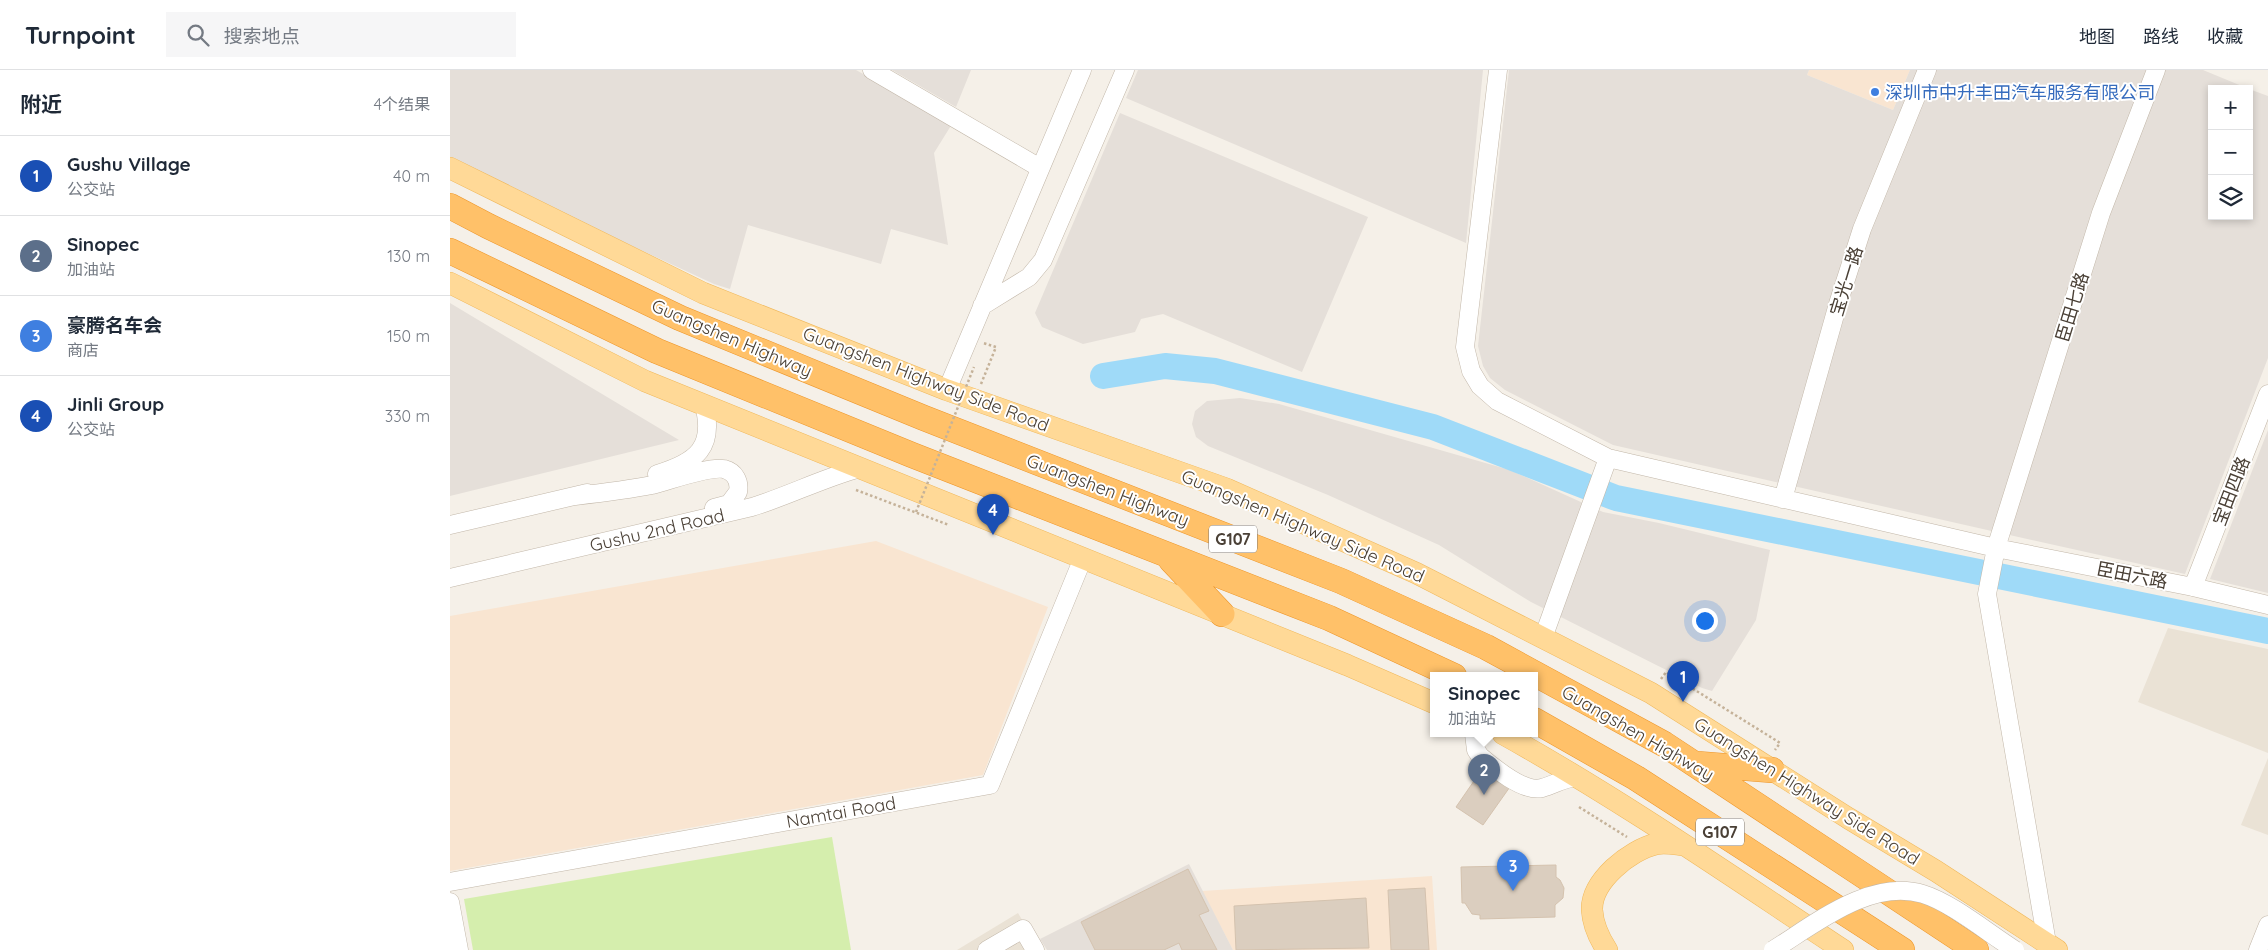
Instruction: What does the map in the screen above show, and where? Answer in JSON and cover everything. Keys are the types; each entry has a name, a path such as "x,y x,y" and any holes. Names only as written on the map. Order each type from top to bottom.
{"highway":[{"name":"Guangshen Highway","path":"450,206 680,318 924,418 1341,581 1486,647 1532,672"},
{"name":"G107","path":"450,251 657,351 912,456 1329,618 1445,672"},
{"path":"1166,554 1222,614"},
{"name":"Guangshen Highway","path":"1538,675 1664,744 1976,950"},
{"name":"G107","path":"1538,722 1636,778 1902,950"},
{"path":"1694,764 1772,762"}],"main road":[{"name":"Guangshen Highway Side Road","path":"450,168 703,293 947,390 1228,489 1416,573 1652,693 1772,762 2052,947"},
{"path":"450,283 644,381 1222,614 1430,701"},
{"path":"1508,737 1683,845 1843,950"},
{"path":"1607,950 1598,937 1592,909 1598,888 1614,869 1634,852 1657,843 1683,845"}],"street":[{"path":"872,70 1040,168"},
{"path":"947,390 1082,70"},
{"path":"982,306 1029,276 1043,260 1125,70"},
{"name":"臣田六路","path":"1498,70 1465,347 1471,371 1480,386 1498,401 1608,458 1996,548 2193,587 2268,605"},
{"name":"宝光一路","path":"1783,499 1862,228 1928,70"},
{"name":"臣田七路","path":"2052,947 1987,594 1996,548 2101,213 2156,70"},
{"name":"宝田四路","path":"2193,587 2268,394"},
{"path":"450,525 575,496 673,469 689,460 700,450 706,439 708,423 704,405"},
{"path":"1543,638 1590,513 1608,458"},
{"name":"Gushu 2nd Road","path":"450,578 752,507 785,497 836,474 860,468"},
{"path":"575,496 652,485 720,469 731,472 738,480 738,492 729,504 646,524 590,546"},
{"name":"Namtai Road","path":"450,882 990,785 1083,558"},
{"path":"1474,737 1476,750 1480,756 1523,786 1541,789 1558,781 1575,777"},
{"path":"1773,950 1862,898 1880,892 1904,890 1924,894 1943,903 2015,950"},
{"path":"450,902 459,950"},
{"path":"2258,950 2268,925"},
{"path":"987,950 1023,929 1035,950"}],"path":[{"path":"979,388 996,347 984,342 980,350"},
{"path":"916,512 977,358"},
{"path":"856,490 952,526"},
{"path":"1659,682 1666,672 1780,743 1772,762"},
{"path":"1579,807 1628,837"}],"shaded area":[{"path":"450,70 856,70 952,124 934,153 948,245 891,229 881,264 748,225 730,289 714,284 520,194 450,157"},
{"path":"892,70 971,70 956,107"},
{"path":"1138,70 1483,70 1466,243 1126,98"},
{"path":"1509,70 1809,70 1807,75 1893,110 1910,70 2150,70 1996,532 1613,445 1505,390 1490,378 1483,366 1478,346"},
{"name":"深圳市中升丰田汽车服务有限公司","path":"1809,70 1910,70 1893,110 1807,75"},
{"path":"2162,70 2203,70 2239,85 2208,85 2208,220 2253,220 2253,90 2268,96 2268,358 2185,574 2005,534 2106,215"},
{"path":"1120,113 1368,217 1302,372 1163,314 1141,319 1135,332 1083,344 1042,327 1035,313"},
{"path":"450,303 679,440 450,496"},
{"path":"1240,398 1279,404 1510,470 1603,512 1659,523 1770,550 1756,620 1712,691 1702,688 1531,602 1439,545 1328,495 1208,446 1196,437 1192,424 1195,411 1207,401"},
{"path":"2268,430 2268,593 2210,579"},
{"path":"876,541 1048,607 983,775 450,871 450,616"},
{"path":"2168,628 2268,649 2268,753 2138,702"},
{"path":"2268,758 2268,835 2241,825"},
{"path":"1189,864 1233,950 1047,950 1040,939"},
{"path":"1432,876 1437,950 1233,950 1202,891"},
{"path":"1018,913 1040,950 957,950"}],"green space":[{"path":"832,837 851,950 473,950 464,899"}],"building":[{"path":"1485,765 1512,784 1483,825 1456,807"},
{"path":"1556,865 1556,877 1564,888 1563,898 1555,905 1555,917 1480,919 1480,915 1472,914 1465,903 1462,903 1461,867"},
{"path":"1188,869 1209,911 1199,915 1217,950 1182,950 1179,943 1164,950 1095,950 1081,922"},
{"path":"1425,888 1429,950 1391,950 1388,890"},
{"path":"1366,898 1369,948 1236,950 1234,906"}],"waterway":[{"path":"1103,376 1165,366 1215,371 1433,427 1616,498 2268,631"}],"place":[{"name":"深圳市中升丰田汽车服务有限公司","path":"1875,92"},
{"name":"Jinli Group","path":"993,535"},
{"name":"Gushu Village","path":"1683,702"},
{"name":"Sinopec","path":"1484,795"},
{"name":"豪腾名车会","path":"1513,891"}]}
